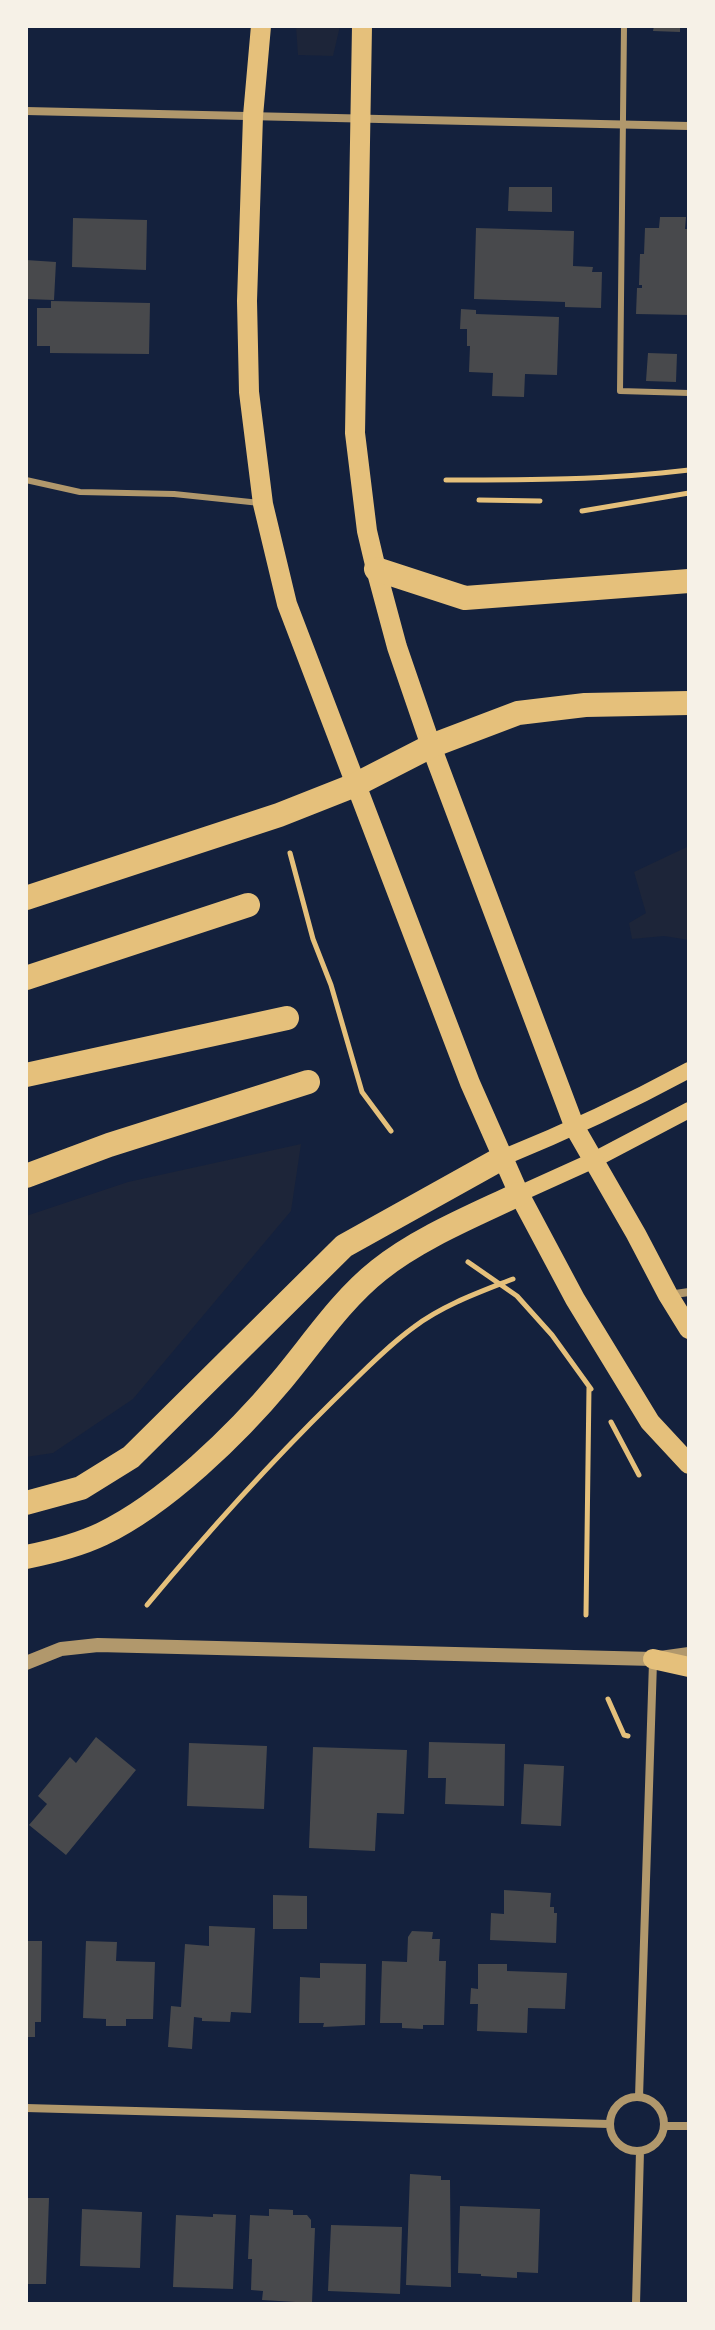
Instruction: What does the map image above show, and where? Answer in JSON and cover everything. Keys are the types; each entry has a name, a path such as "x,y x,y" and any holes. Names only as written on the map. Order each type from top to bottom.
{"highway":[{"path":"376,569 465,598 689,581"},
{"path":"26,897 239,828 355,785 431,746 518,713 585,705 689,703"},
{"path":"26,978 248,905"},
{"path":"26,1075 287,1018"},
{"path":"26,1176 109,1145 308,1082"},
{"path":"26,1503 81,1488 131,1457 344,1246 502,1158"},
{"path":"26,1557 101,1534 146,1508 205,1460 280,1383 355,1292 380,1269 444,1230 519,1194"}],"main road":[{"path":"261,26 253,116 247,301 249,392 263,504 287,604 470,1083 502,1158 575,1299 650,1422 689,1464"},
{"path":"362,26 355,433 367,531 376,569 397,647 431,746 575,1128 689,1329"},
{"path":"502,1158 575,1128 689,1070"},
{"path":"519,1194 592,1161 689,1110"},
{"path":"653,1659 689,1667"}],"street":[{"path":"26,111 689,126"},
{"path":"668,1295 689,1292"},
{"path":"26,1663 44,1654 79,1645 653,1659 689,1654"},
{"path":"639,2097 653,1659"},
{"path":"639,2097 654,2102 664,2118 661,2136 648,2149 640,2151 616,2142 609,2124 619,2102 639,2097"},
{"path":"26,2108 609,2124"},
{"path":"664,2126 689,2126"},
{"path":"636,2304 640,2151"}],"lane":[{"path":"624,26 620,391 689,393"},
{"path":"26,480 80,492 174,494 263,504"}],"path":[{"path":"446,480 579,479 689,470"},
{"path":"582,511 689,493"},
{"path":"479,500 540,501"},
{"path":"290,853 313,939 331,985 362,1092 391,1131"},
{"path":"468,1262 517,1296 552,1335 595,1394"},
{"path":"147,1605 233,1504 370,1365 415,1326 448,1307 513,1279"},
{"path":"586,1615 589,1386"},
{"path":"605,1411 639,1475"}],"shaded area":[{"path":"296,26 340,26 333,56 298,55"},
{"path":"689,846 689,940 664,936 632,939 629,923 646,913 634,872"},
{"path":"301,1144 291,1211 133,1399 53,1453 26,1457 26,1216 128,1182"}],"building":[{"path":"654,26 680,26 680,32 653,31"},
{"path":"509,187 552,187 552,212 508,211"},
{"path":"660,217 686,217 685,229 689,229 689,315 636,314 637,288 642,288 639,285 640,254 644,254 645,228 659,228"},
{"path":"73,218 147,220 146,270 72,267"},
{"path":"476,228 574,231 573,266 593,267 592,272 602,272 601,308 565,307 565,302 474,299"},
{"path":"26,260 56,262 54,300 26,299"},
{"path":"51,301 150,303 149,354 50,353 50,346 37,346 37,308 51,308"},
{"path":"461,309 476,310 476,314 559,317 557,375 525,374 524,397 492,396 493,373 469,372 470,346 467,346 467,329 460,329"},
{"path":"648,353 677,354 676,382 646,381"},
{"path":"96,1737 136,1770 66,1855 29,1825 47,1804 38,1796 70,1757 76,1763"},
{"path":"429,1742 505,1744 504,1806 445,1804 446,1778 428,1778"},
{"path":"189,1743 267,1746 264,1809 187,1806"},
{"path":"313,1747 407,1750 404,1814 377,1813 375,1851 309,1848"},
{"path":"524,1764 564,1766 561,1826 521,1824"},
{"path":"504,1890 551,1893 550,1907 554,1907 554,1913 557,1913 556,1943 490,1940 491,1913 504,1914"},
{"path":"273,1895 307,1896 307,1929 273,1929"},
{"path":"209,1926 255,1928 251,2013 231,2012 230,2022 202,2021 202,2018 194,2017 192,2049 168,2047 171,2006 181,2007 185,1944 209,1946"},
{"path":"412,1931 433,1932 432,1939 440,1939 439,1961 446,1961 444,2025 423,2025 423,2029 402,2028 402,2023 380,2023 382,1961 407,1962 408,1937"},
{"path":"26,1941 42,1941 41,2022 35,2022 35,2037 26,2037"},
{"path":"86,1941 117,1942 116,1961 155,1962 153,2019 126,2019 126,2026 106,2026 106,2019 83,2018"},
{"path":"320,1963 366,1964 365,2025 323,2027 324,2023 299,2023 300,1977 320,1978"},
{"path":"478,1964 507,1964 507,1971 567,1973 565,2009 528,2008 527,2033 477,2031 478,2004 470,2004 471,1988 478,1989"},
{"path":"410,2174 441,2176 441,2180 450,2180 451,2287 406,2285"},
{"path":"26,2198 49,2198 46,2284 26,2284"},
{"path":"460,2206 540,2209 538,2273 517,2272 517,2278 458,2273"},
{"path":"82,2209 142,2212 140,2268 80,2266"},
{"path":"269,2209 293,2210 293,2215 307,2215 311,2228 315,2228 312,2303 262,2300 263,2291 251,2290 252,2259 248,2259 250,2215 269,2216"},
{"path":"213,2214 236,2215 233,2289 173,2287 176,2215 213,2217"},
{"path":"331,2225 402,2227 400,2294 328,2291"}]}
